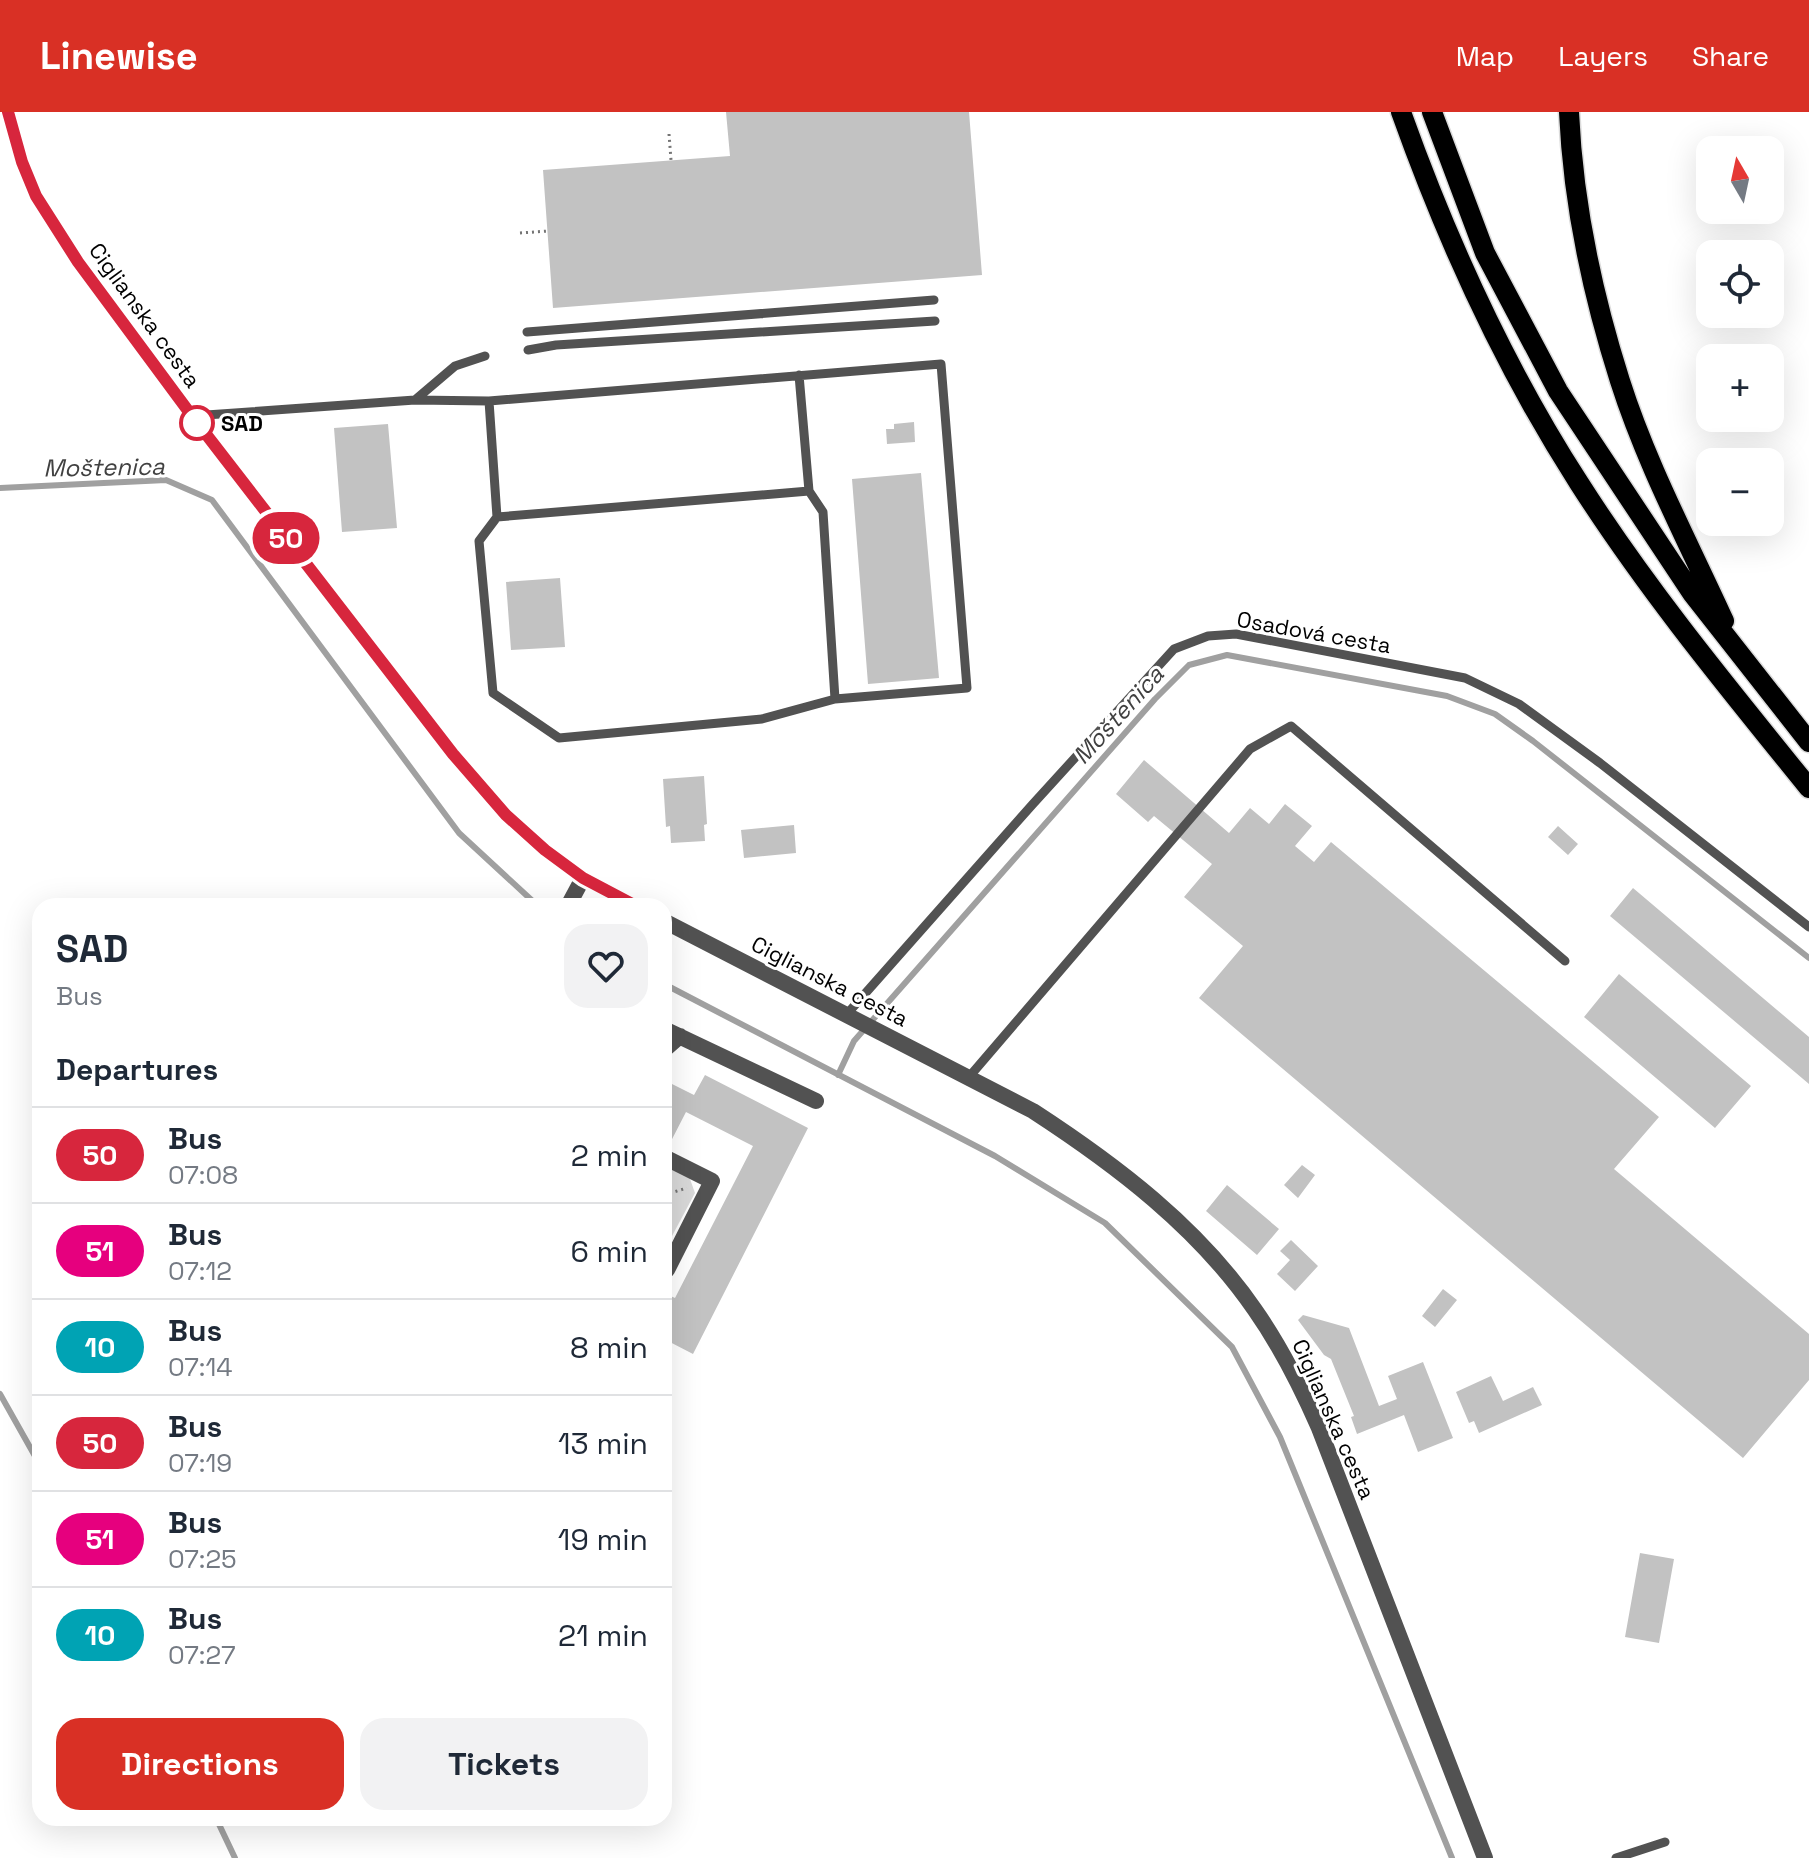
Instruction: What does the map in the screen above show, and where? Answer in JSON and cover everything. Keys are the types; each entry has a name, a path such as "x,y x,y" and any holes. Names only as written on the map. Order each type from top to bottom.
{"main road":[{"path":"1401,112 1460,262 1499,342 1577,481 1693,645 1809,788"},
{"path":"1432,112 1485,253 1558,391 1692,593 1809,742"},
{"path":"1569,112 1579,217 1598,302 1621,382 1655,467 1739,654"}],"street":[{"name":"Ciglianska cesta","path":"8,112 22,162 51,221 86,273 192,416 453,754 506,815 583,878 621,898"},
{"path":"572,898 583,878"},
{"name":"Ciglianska cesta","path":"672,925 1033,1111 1118,1170 1198,1242 1224,1271 1260,1318 1298,1380 1485,1858"},
{"path":"672,1033 816,1101"},
{"path":"672,1161 712,1181 672,1260"}],"lane":[{"path":"527,332 934,300"},
{"path":"528,350 556,345 935,321"},
{"path":"415,400 455,366 485,356"},
{"path":"192,416 415,400 489,401 941,364 967,688 835,699 762,719 559,738 493,693 479,541 497,517 489,401"},
{"path":"799,375 809,491 823,512 835,699"},
{"path":"497,517 809,491"},
{"name":"Osadová cesta","path":"862,1022 1032,805 1174,649 1208,636 1236,634 1465,678 1519,704 1600,763 1809,927"},
{"path":"969,1077 1250,749 1291,726 1565,961"},
{"path":"1616,1858 1665,1842"}],"path":[{"path":"669,134 671,160"},
{"path":"520,233 548,231"}],"shaded area":[{"path":"672,1170 690,1179 695,1193 672,1236"}],"building":[{"path":"726,112 969,112 982,275 553,308 543,170 730,156"},
{"path":"914,422 915,442 887,444 886,429 894,429 894,424"},
{"path":"388,424 397,528 342,532 334,428"},
{"path":"921,473 939,678 868,684 852,479"},
{"path":"560,578 565,647 511,650 506,582"},
{"path":"1144,760 1229,833 1250,808 1269,824 1285,804 1312,826 1295,846 1314,862 1331,842 1659,1117 1614,1169 1809,1334 1809,1380 1743,1458 1199,998 1243,946 1184,897 1212,864 1154,816 1148,822 1116,794"},
{"path":"704,776 705,841 671,843 670,826 666,827 663,779"},
{"path":"794,825 796,853 744,858 741,830"},
{"path":"1558,826 1578,844 1568,855 1548,837"},
{"path":"1633,888 1809,1037 1809,1084 1610,916"},
{"path":"1619,974 1751,1086 1715,1128 1584,1017"},
{"path":"705,1075 808,1128 693,1354 672,1343 672,1297 675,1298 753,1146 686,1112 672,1139 672,1084 694,1095"},
{"path":"1302,1165 1315,1175 1298,1198 1284,1185"},
{"path":"1227,1185 1279,1229 1257,1255 1206,1211"},
{"path":"1291,1240 1318,1266 1295,1291 1277,1274 1290,1260 1280,1251"},
{"path":"1443,1289 1457,1300 1435,1327 1422,1316"},
{"path":"1303,1315 1349,1328 1379,1406 1397,1399 1388,1376 1423,1362 1453,1438 1418,1452 1404,1415 1357,1434 1351,1417 1354,1416 1331,1359 1324,1355 1298,1320"},
{"path":"1491,1376 1503,1401 1533,1387 1542,1405 1479,1433 1474,1421 1469,1423 1456,1392"},
{"path":"1640,1553 1674,1559 1659,1643 1625,1637"}],"waterway":[{"name":"Moštenica","path":"0,488 166,480 212,500 459,833 529,898"},
{"name":"Moštenica","path":"838,1075 854,1041 1155,699 1189,665 1227,655 1447,696 1495,714 1809,958"},
{"path":"672,988 995,1156 1105,1223 1232,1347 1280,1437 1452,1858"},
{"path":"0,1394 32,1451"},
{"path":"220,1826 235,1858"}],"bus line":[{"name":"50","path":"8,112 22,162 36,196 78,262 192,416 453,754 506,815 545,850 583,878 621,898"}],"place":[{"name":"SAD","path":"197,423"}]}
